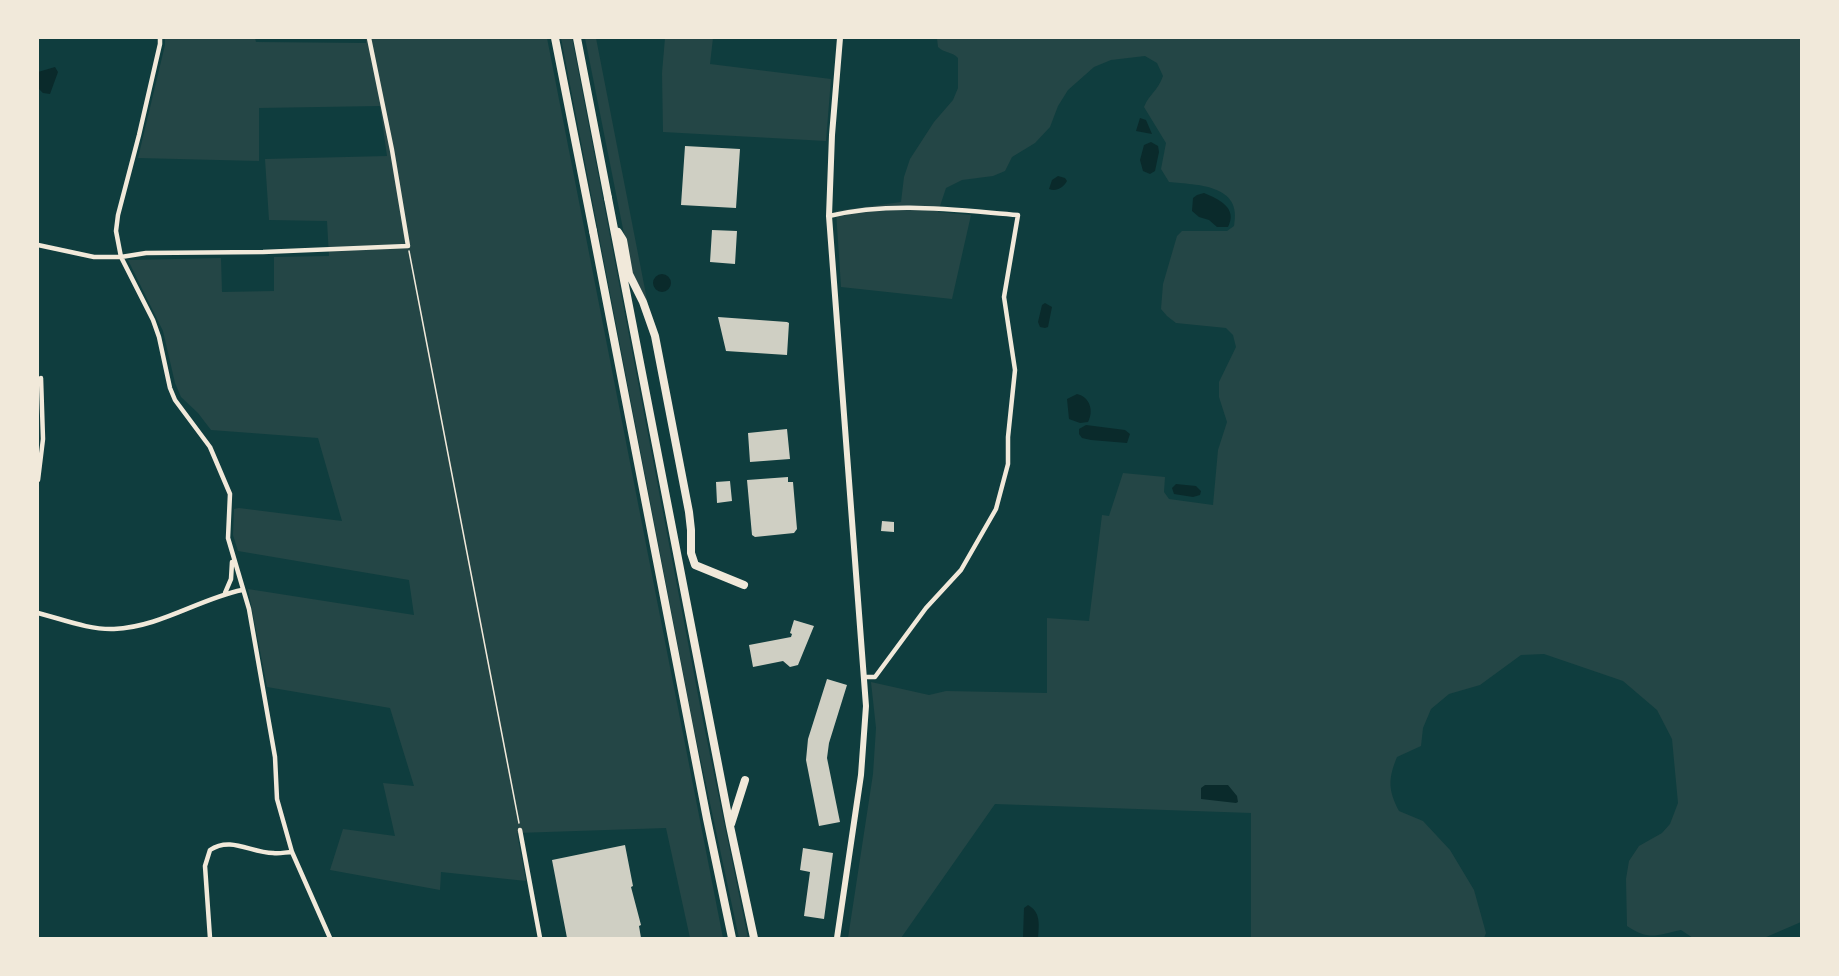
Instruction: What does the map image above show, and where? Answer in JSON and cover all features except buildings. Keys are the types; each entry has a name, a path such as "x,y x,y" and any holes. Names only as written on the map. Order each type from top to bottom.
{"highway":[{"path":"555,38 706,819 732,939"},
{"path":"577,38 754,939"},
{"path":"614,225 622,240 629,274 643,302 655,336 688,512 692,558 696,565 744,585"},
{"path":"730,826 746,780"}],"main road":[{"path":"837,939 865,748 865,677 829,216 840,38"}],"street":[{"path":"160,38 116,231 121,257 153,320 175,400 210,447 230,494 228,538 249,609 273,746 277,798 292,852 330,939"},
{"path":"38,245 94,257 121,257 146,253 263,252 408,246 392,150 369,38"},
{"path":"829,216 861,211 920,207 1018,215 1004,297 1015,382 1010,416 1008,464 998,503 961,570 926,608 875,677 865,677"},
{"path":"38,480 43,439 41,378"},
{"path":"225,593 231,579 232,556"},
{"path":"38,613 85,625 114,629 145,624 225,593 243,590"},
{"path":"520,830 540,939"},
{"path":"210,939 205,866 210,850 215,846 239,844 273,854 292,852"}],"path":[{"path":"408,246 520,830"}],"shaded area":[{"path":"165,38 255,38 256,42 366,43 366,38 547,38 723,938 690,938 666,828 517,833 526,881 441,872 440,890 330,870 343,829 395,836 383,783 414,786 390,708 267,687 248,589 414,615 409,580 238,551 233,535 234,509 342,521 318,438 211,430 198,413 181,397 175,383 163,331 128,260 221,258 222,292 274,291 274,257 329,256 327,221 269,220 265,159 387,156 380,106 259,108 259,161 138,158"},
{"path":"561,38 572,38 703,721 748,938 739,938 693,724"},
{"path":"585,38 596,38 648,305 634,280 630,264"},
{"path":"665,38 713,38 710,64 831,79 826,141 663,132 662,73"},
{"path":"937,38 1801,38 1801,922 1764,938 1693,938 1681,930 1653,936 1642,934 1627,926 1626,879 1629,861 1639,846 1662,833 1670,824 1678,803 1672,739 1657,710 1623,681 1544,654 1521,655 1480,685 1449,694 1431,709 1423,728 1421,746 1397,757 1392,772 1391,790 1399,811 1423,821 1450,850 1474,890 1486,933 1484,938 1251,938 1251,813 995,804 901,938 848,938 873,774 876,728 871,682 929,695 946,691 1047,693 1047,618 1089,621 1102,515 1109,516 1123,473 1165,477 1164,492 1169,499 1213,505 1218,450 1227,422 1219,397 1219,382 1236,347 1233,335 1226,328 1176,323 1161,309 1163,284 1177,236 1182,231 1227,231 1234,226 1235,212 1232,202 1225,194 1204,186 1169,182 1161,169 1166,143 1144,107 1163,76 1157,63 1145,56 1111,60 1094,67 1068,90 1058,106 1050,127 1035,143 1012,157 1005,171 993,176 962,180 946,188 938,212 971,215 952,299 841,287 836,211 901,202 904,177 910,159 934,122 953,100 958,88 958,58 938,47"},
{"path":"55,67 58,72 50,94 43,93 38,88 38,72"},
{"path":"1140,118 1146,120 1152,134 1136,131"},
{"path":"1151,142 1158,146 1159,152 1155,171 1150,174 1143,171 1140,160 1144,145"},
{"path":"1058,176 1067,181 1057,190 1049,189 1052,180"},
{"path":"1204,193 1221,201 1229,209 1231,215 1228,227 1217,227 1192,211 1193,198"},
{"path":"658,274 666,274 671,279 669,290 658,292 653,287 653,279"},
{"path":"1045,303 1052,307 1048,327 1045,328 1040,327 1038,322 1042,305"},
{"path":"1077,394 1085,398 1090,405 1091,413 1088,422 1080,423 1069,419 1067,399"},
{"path":"1086,425 1125,430 1130,434 1127,443 1091,440 1082,438 1079,434 1079,429"},
{"path":"1176,484 1196,486 1201,491 1200,495 1193,497 1174,494 1172,488"},
{"path":"1205,785 1228,785 1237,796 1238,802 1201,799 1201,788"},
{"path":"1028,905 1037,915 1038,938 1023,938 1024,908"}]}
